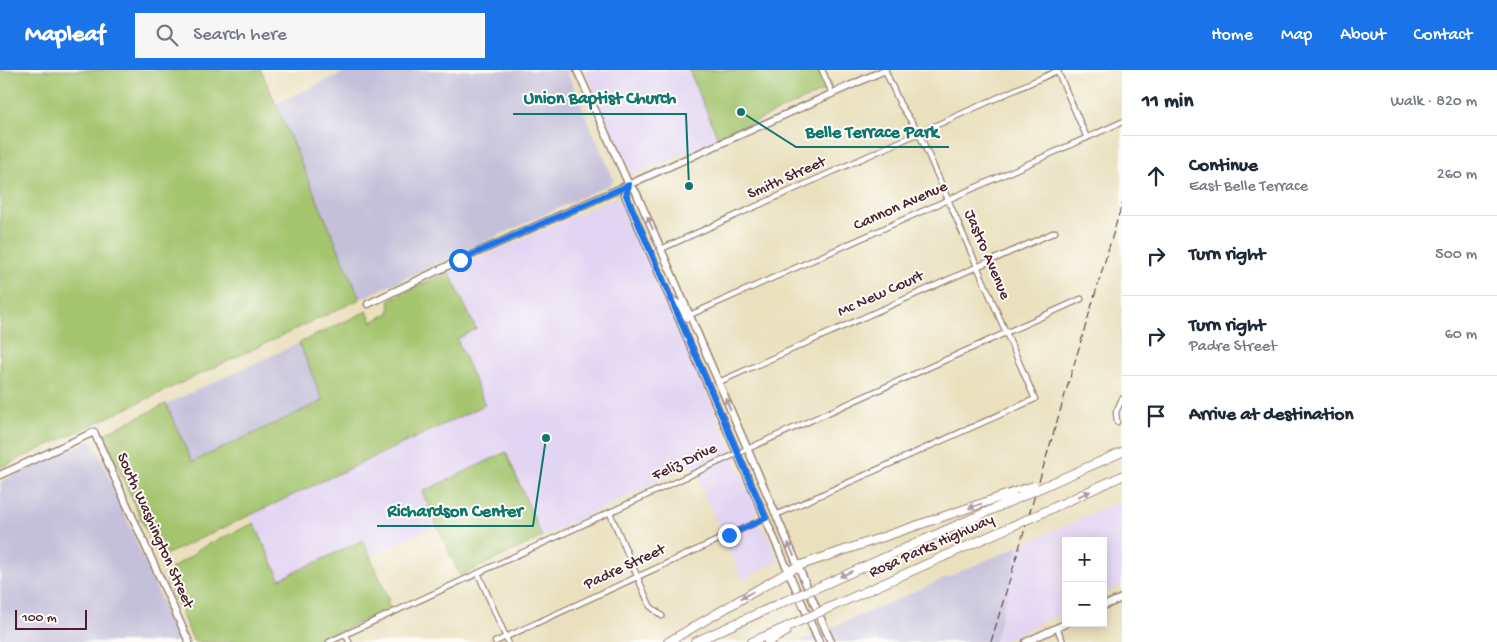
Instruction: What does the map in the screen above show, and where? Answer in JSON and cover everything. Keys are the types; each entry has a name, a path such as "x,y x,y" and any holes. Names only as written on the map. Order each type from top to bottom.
{"highway":[{"path":"668,642 798,566 1020,494 1056,481 1122,452"},
{"name":"Rosa Parks Highway","path":"792,626 833,605 1010,528 1122,476"},
{"path":"695,642 1020,494"},
{"path":"752,642 792,626"},
{"path":"768,642 792,626"}],"street":[{"path":"577,70 629,185 636,192 831,642"},
{"path":"822,70 832,93"},
{"path":"368,304 460,260 885,70"},
{"name":"Jastro Avenue","path":"776,516 1035,399 920,133 900,104 885,70"},
{"path":"1058,70 1087,138"},
{"name":"Smith Street","path":"661,249 1058,70"},
{"name":"Cannon Avenue","path":"690,316 1122,122"},
{"path":"629,185 626,195 819,642"},
{"name":"Mc New Court","path":"719,382 1055,232"},
{"path":"671,299 679,304 701,340"},
{"name":"Feliz Drive","path":"329,642 738,453 1081,299"},
{"path":"1117,422 1116,412 1122,399"},
{"name":"South Washington Street","path":"0,475 94,432 189,642"},
{"path":"610,512 650,606 662,616"},
{"name":"Padre Street","path":"496,642 507,640 637,576 766,518"},
{"path":"478,573 507,640"},
{"path":"1107,605 1122,599"},
{"path":"1026,642 1062,626"},
{"path":"1057,628 1064,642"},
{"path":"346,634 350,642"}],"shaded area":[{"path":"349,70 566,70 613,181 611,184 360,299 275,104"},
{"path":"585,70 689,70 718,138 632,176"},
{"path":"616,197 623,200 757,509 755,518 758,526 765,530 779,561 742,580 692,465 542,537 505,452 422,492 437,525 370,556 362,540 280,579 250,515 485,405 457,338 476,329 449,272"},
{"path":"299,343 324,401 191,462 166,404"},
{"path":"89,441 94,443 179,642 0,642 0,482"},
{"path":"1122,500 1122,585 1107,591 1107,537 1062,537 1062,613 1001,642 995,642 1019,546"},
{"path":"1019,546 995,642 799,642"}],"green space":[{"path":"0,70 261,70 360,299 0,468"},
{"path":"689,70 824,70 832,87 718,138"},
{"path":"449,272 476,329 457,339 485,405 165,555 155,550 103,434 166,404 192,462 323,401 299,343 367,311 372,322 389,313 390,299"},
{"path":"506,452 542,537 460,576 422,492"},
{"path":"254,523 280,579 363,540 389,600 387,602 390,608 318,642 194,642 167,581 172,568 197,550"}],"railway":[{"path":"991,642 1122,204"}],"place":[{"name":"Belle Terrace Park","path":"741,112"},
{"name":"Union Baptist Church","path":"689,186"},
{"name":"Richardson Center","path":"546,438"}],"route":[{"path":"460,260 629,185 626,195 766,518 729,535"}]}
